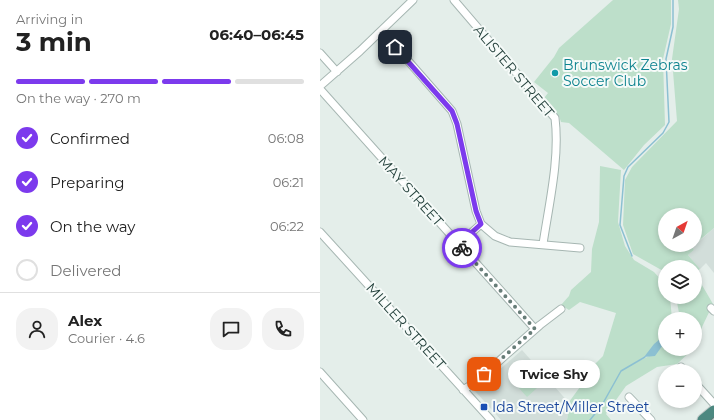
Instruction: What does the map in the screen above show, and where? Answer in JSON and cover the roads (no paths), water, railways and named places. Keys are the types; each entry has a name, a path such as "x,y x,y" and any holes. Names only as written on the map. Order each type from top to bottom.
{"highway":[{"path":"703,420 714,411"}],"street":[{"path":"320,88 382,31 413,0"},
{"name":"ALISTER STREET","path":"454,0 555,118 557,131 556,152 543,244"},
{"path":"382,31 452,111 457,124 476,211 481,224 495,236 510,242 580,248"},
{"path":"320,53 337,72"},
{"name":"MAY STREET","path":"320,88 535,329"},
{"path":"459,244 481,224"},
{"name":"MILLER STREET","path":"320,232 491,420"},
{"path":"465,391 561,308"},
{"path":"320,372 364,420"},
{"path":"702,391 714,404"},
{"path":"629,397 651,420"}],"water":[{"path":"658,341 658,352 655,356 644,357"}],"waterway":[{"path":"632,256 620,225 624,176 628,167 663,133 669,122 666,59 673,27 673,0"},
{"path":"590,420 602,405 621,371 645,357"}],"tram line":[{"path":"711,420 714,417"}],"place":[{"name":"Brunswick Zebras Soccer Club","path":"555,73"},
{"name":"Twice Shy","path":"484,374"},
{"name":"Ida Street/Miller Street","path":"484,407"}]}
